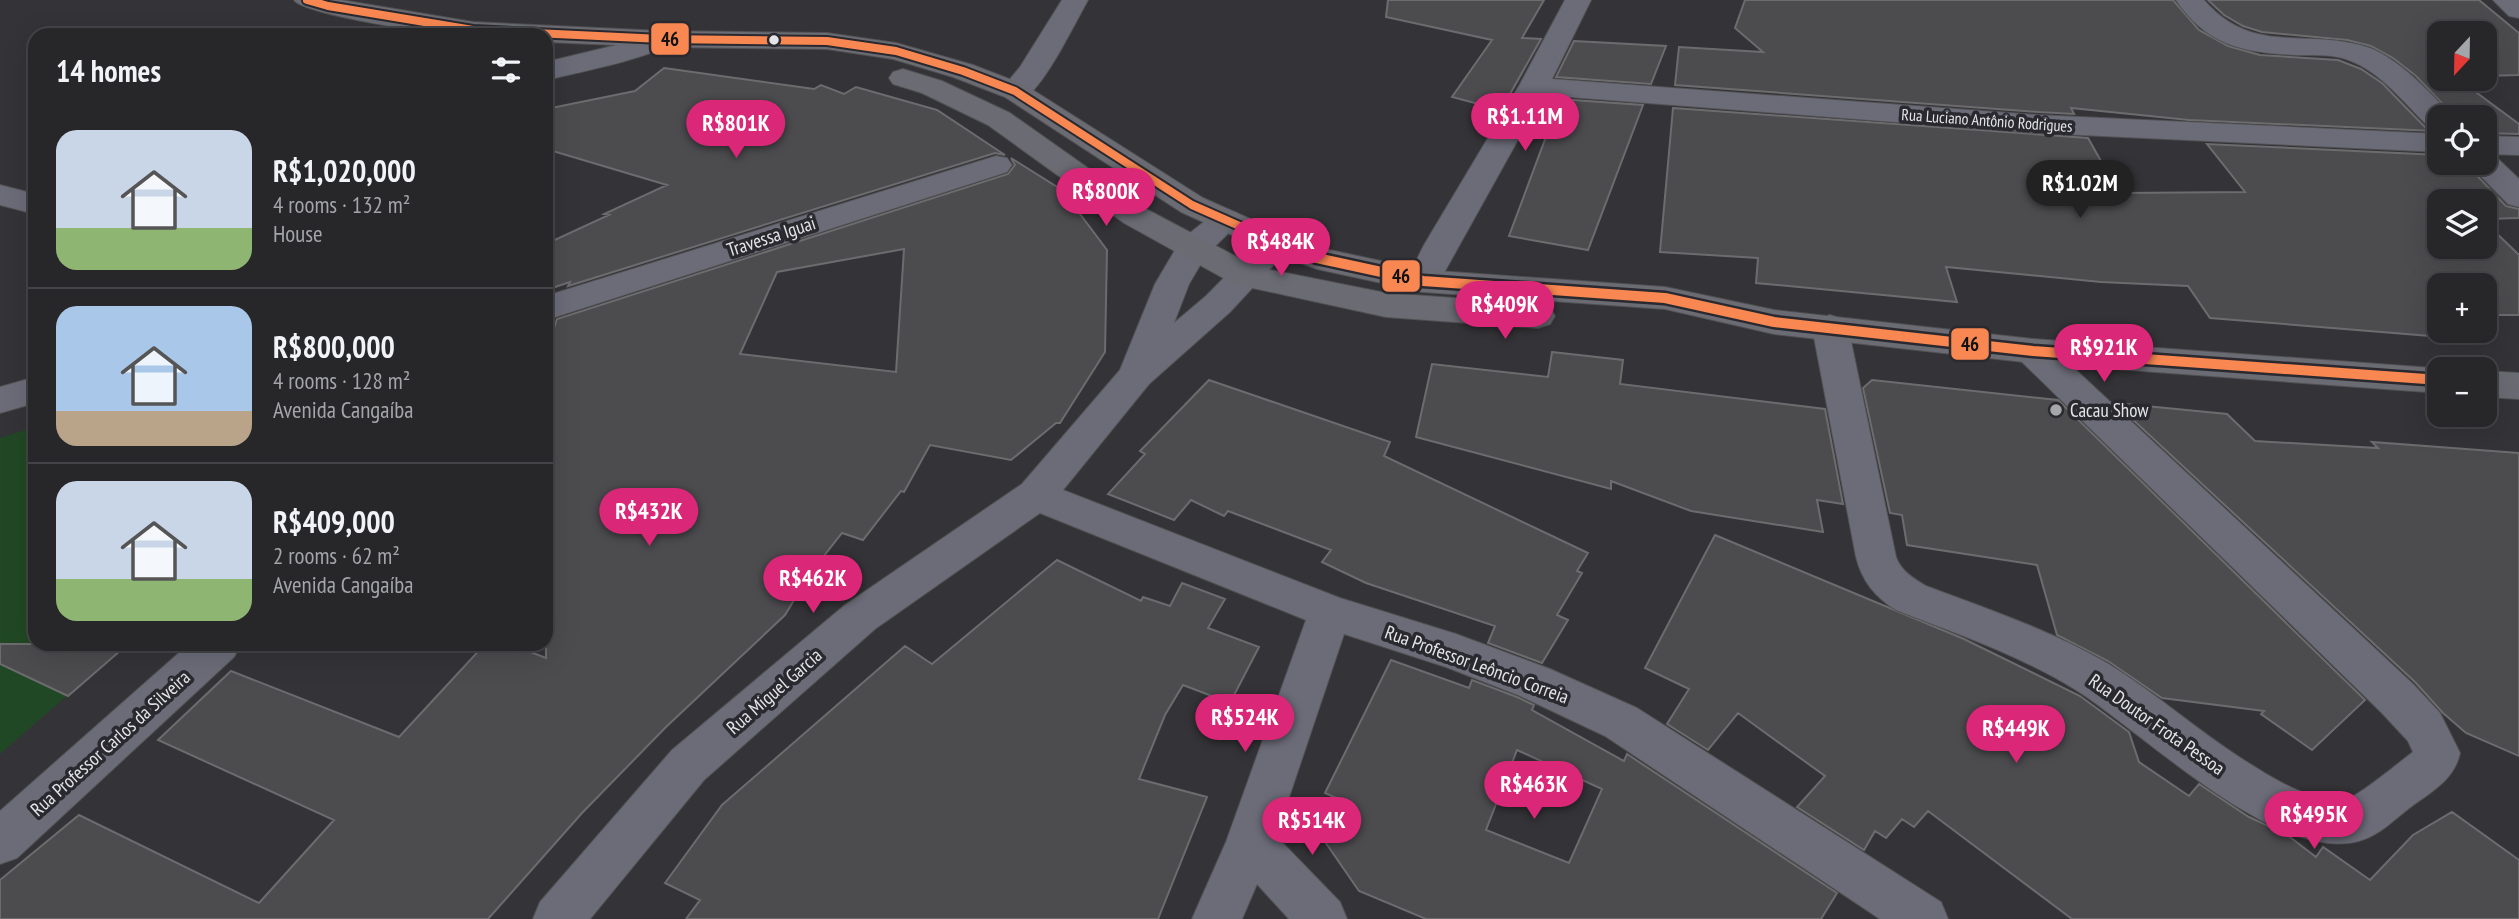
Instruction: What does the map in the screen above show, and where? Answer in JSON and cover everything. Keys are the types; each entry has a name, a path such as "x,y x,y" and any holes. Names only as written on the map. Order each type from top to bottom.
{"main road":[{"path":"324,2 462,28"},
{"path":"553,34 662,39 827,41 896,51 963,71 1015,91 1192,205 1276,243 1317,258 1423,281 1665,298 1774,321 2034,351 2427,379"},
{"path":"762,41 932,87 999,119 1135,216 1246,276 1386,305 1663,324 1774,321"},
{"path":"2497,385 2519,386"}],"street":[{"path":"1015,91 1032,71 1075,0"},
{"path":"1423,281 1441,245 1534,86 1578,0"},
{"path":"2189,0 2211,24 2244,41 2266,45 2331,47 2363,56 2377,64 2427,109"},
{"path":"2506,0 2519,10"},
{"path":"553,69 613,55 662,39"},
{"name":"Rua Luciano Antônio Rodrigues","path":"1534,86 2038,124 2427,143"},
{"path":"2497,145 2519,146"},
{"name":"Travessa Iguai","path":"553,305 996,165"},
{"path":"2496,175 2519,197"},
{"path":"0,188 28,181"},
{"path":"0,195 28,202"},
{"name":"Rua Miguel Garcia","path":"1136,375 1172,284 1194,248 1226,220"},
{"name":"Rua Miguel Garcia","path":"558,919 688,765 860,617 1035,495 1136,375 1218,304 1276,243"},
{"name":"Rua Doutor Frota Pessoa","path":"1830,327 1875,557 1882,576 1895,588 1912,598 2052,655 2093,677 2246,788 2312,819 2342,824 2357,821 2435,762 2437,753 2424,727 2397,698 2034,351"},
{"path":"0,400 28,392"},
{"name":"Rua Professor Leôncio Correia","path":"1035,495 1330,612 1496,667 1621,722 1923,919"},
{"path":"1217,919 1250,842 1330,612"},
{"name":"Rua Professor Carlos da Silveira","path":"0,842 211,651"},
{"path":"1250,842 1322,919"}],"green space":[{"path":"28,429 28,651 118,651 0,754 0,438"}],"building":[{"path":"1388,0 1544,0 1522,38 1541,39 1501,110 1452,97 1492,40 1386,17"},
{"path":"1745,0 2173,0 2199,30 2228,46 2260,55 2338,60 2361,69 2382,83 2427,131 2189,120 2071,108 2074,114 2038,112 1675,85 1679,47 1763,52 1735,28"},
{"path":"2208,0 2479,0 2519,33 2519,75 2497,76 2497,21 2427,21 2427,88 2393,58 2371,46 2347,40 2262,32 2243,26 2224,15"},
{"path":"1574,41 1666,46 1651,84 1556,77"},
{"path":"664,68 814,89 821,85 844,94 856,87 937,110 1005,155 995,153 568,286 570,282 553,288 553,241 667,185 553,151 553,108 635,91"},
{"path":"2430,91 2474,91 2493,105 2444,105"},
{"path":"1544,98 1643,105 1588,250 1509,236 1547,134 1538,132 1544,121 1533,118"},
{"path":"1673,108 2088,138 2119,193 2245,192 2207,144 2427,154 2427,175 2476,175 2490,189 2427,189 2427,259 2497,259 2497,234 2519,255 2519,315 2497,315 2497,273 2427,273 2427,336 2210,318 2188,286 2101,282 1946,267 1957,302 1756,283 1758,258 1660,252"},
{"path":"2497,108 2519,124 2519,134 2497,133"},
{"path":"1011,158 1062,190 1107,250 1105,352 1060,423 1056,423 1011,460 930,445 904,492 901,491 863,540 842,533 809,575 785,615 666,727 582,813 488,919 0,919 0,880 79,815 259,903 334,820 158,740 231,671 399,737 479,651 528,651 546,658 546,651 553,651 553,331 557,319 1008,174 1015,165","holes":["904,249 896,372 740,354 777,272"]},
{"path":"2497,197 2506,206 2519,209 2519,218 2497,219"},
{"path":"1552,352 1623,360 1620,384 1825,409 1843,504 1817,500 1823,532 1691,511 1611,481 1611,489 1416,437 1432,364 1548,377"},
{"path":"1209,380 1390,442 1384,456 1588,553 1577,571 1582,573 1557,615 1568,620 1542,663 1488,643 1495,626 1366,583 1322,562 1331,550 1228,511 1224,516 1191,500 1174,520 1108,494 1145,454 1140,451"},
{"path":"1872,380 2058,400 2365,700 2312,750 2261,714 2264,711 2162,698 2108,661 2057,635 2037,565 1907,545 1902,515 1890,513 1863,388"},
{"path":"2115,403 2227,414 2255,441 2378,448 2372,442 2519,453 2519,756 2466,733 2443,713 2415,682"},
{"path":"1715,535 1964,639 2080,696 2129,732 2139,762 2189,796 2199,784 2249,817 2286,834 2316,857 2323,847 2370,880 2413,835 2452,812 2519,860 2519,919 2072,919 1928,811 1914,827 1902,819 1886,838 1875,831 1864,850 1797,807 1825,776 1738,713 1708,750 1667,724 1689,689 1645,668"},
{"path":"1057,560 1141,601 1143,597 1170,606 1182,583 1225,599 1208,628 1259,647 1230,703 1183,685 1165,715 1139,779 1207,797 1158,919 686,919 700,900 665,883 722,805 905,646 932,664"},
{"path":"0,644 28,644 28,651 120,651 68,696 0,664"},
{"path":"1391,660 1469,688 1472,680 1534,705 1532,710 1624,761 1627,754 1837,893 1821,919 1426,919 1359,891 1321,836 1339,799 1325,793","holes":["1517,750 1602,789 1569,863 1486,830"]}],"transit line":[{"name":"46","path":"307,0 328,6 461,28"},
{"name":"46","path":"553,34 662,39 827,41 896,51 963,71 1015,91 1192,205 1277,243 1317,258 1423,281 1665,298 1774,322 2033,351 2427,379"}],"place":[{"name":"Cacau Show","path":"2056,410"}]}
